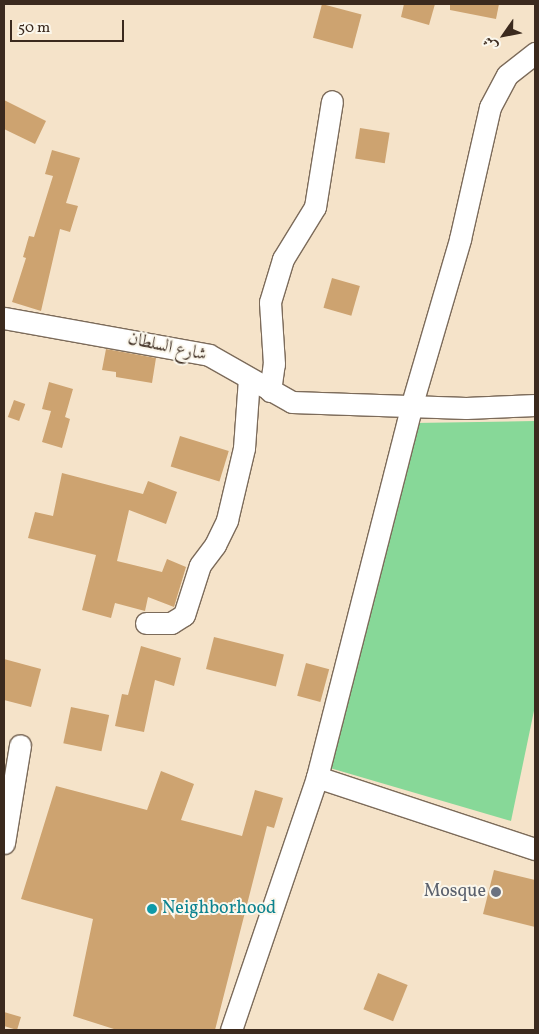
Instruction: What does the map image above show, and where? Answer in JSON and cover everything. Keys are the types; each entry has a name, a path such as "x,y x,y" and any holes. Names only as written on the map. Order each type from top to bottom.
{"street":[{"path":"231,1030 317,777 411,407 460,238 490,107 508,75 535,53"},
{"path":"270,391 274,364 270,302 283,259 314,207 332,101"},
{"name":"شارع السلطان","path":"4,318 210,355 292,402 411,407 535,405"},
{"path":"146,623 171,623 184,615 200,565 215,545 227,520 244,448 250,379"},
{"path":"4,843 20,745"},
{"path":"317,777 535,848"}],"green space":[{"path":"535,421 535,706 511,821 330,768 414,423"}],"building":[{"path":"322,4 362,15 353,48 313,38"},
{"path":"404,4 435,4 429,25 401,17"},
{"path":"450,4 499,4 496,19 450,10"},
{"path":"4,100 46,121 35,144 4,129"},
{"path":"360,128 390,133 385,163 355,159"},
{"path":"52,150 80,158 66,203 78,206 70,232 60,229 41,311 12,302 26,258 23,257 29,236 34,237 53,176 45,174"},
{"path":"332,278 360,286 351,316 323,308"},
{"path":"106,349 156,358 152,383 116,377 116,372 102,370"},
{"path":"49,382 73,389 65,417 70,419 62,448 42,442 51,411 42,409"},
{"path":"14,400 25,404 19,421 8,417"},
{"path":"180,436 229,451 219,482 171,467"},
{"path":"62,473 143,494 148,481 177,492 166,524 129,510 117,561 162,572 167,559 186,567 174,607 148,597 145,611 115,603 111,618 82,610 96,555 28,538 35,512 53,516"},
{"path":"214,637 284,654 276,686 206,669"},
{"path":"141,646 181,658 174,686 155,680 144,732 115,726 122,694 128,695"},
{"path":"4,659 41,669 31,707 4,700"},
{"path":"306,663 329,669 320,702 297,696"},
{"path":"71,707 109,715 101,751 63,743"},
{"name":"Neighborhood","path":"161,771 194,784 181,820 242,836 255,790 283,798 274,828 267,826 215,1030 117,1030 73,1016 93,919 21,899 56,786 147,810"},
{"path":"494,870 535,880 535,927 483,914"},
{"path":"378,973 408,985 393,1021 363,1009"},
{"path":"4,1012 21,1017 17,1030 4,1026"}],"place":[{"name":"Mosque","path":"496,892"},
{"name":"Neighborhood","path":"152,909"}]}
